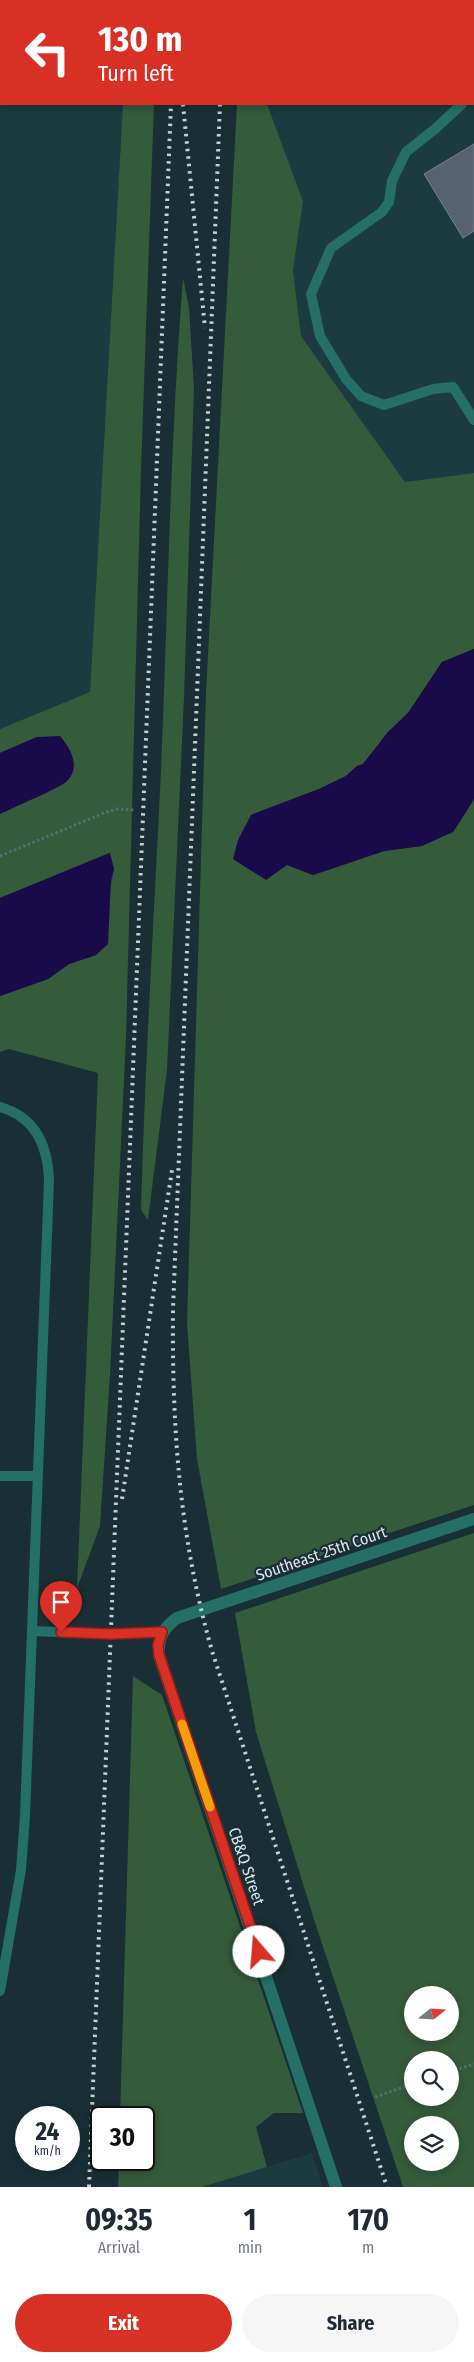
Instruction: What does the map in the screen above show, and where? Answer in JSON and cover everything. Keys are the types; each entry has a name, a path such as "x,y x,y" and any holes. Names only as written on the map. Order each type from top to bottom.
{"street":[{"name":"Southeast 25th Court","path":"162,1632 177,1618 474,1519"},
{"name":"CB&Q Street","path":"162,1632 158,1645 159,1655 336,2187"}],"lane":[{"path":"461,105 406,152 392,181 389,202 382,212 331,248 311,294 320,336 346,379 361,396 384,405 433,389 454,387 474,420"},
{"path":"0,1107 9,1109 28,1122 40,1137 48,1158 38,1476 21,1870 0,1990"},
{"path":"0,1476 38,1476"},
{"path":"32,1631 111,1634 162,1632"}],"path":[{"path":"0,856 104,813 117,809 135,810"},
{"path":"459,2069 474,2064"},
{"path":"375,2097 404,2087"}],"shaded area":[{"path":"0,105 123,105 90,693 0,729"},
{"path":"267,105 474,105 474,473 405,482 301,336 293,270 303,201"},
{"path":"474,649 474,799 453,832 422,846 384,851 313,875 287,865 266,880 233,859 238,840 251,815 319,789 346,776 357,766 363,764 388,732 408,713 442,662"},
{"path":"60,736 73,758 74,764 71,776 63,784 0,814 0,753 37,737"},
{"path":"110,853 114,869 111,879 108,944 96,955 69,964 48,979 0,996 0,898"},
{"path":"312,2153 323,2187 202,2187"}],"green space":[{"path":"123,105 154,105 141,469 126,1037 110,1375 100,1526 77,1588 98,1073 9,1049 0,1052 0,996 48,979 69,964 96,955 114,869 109,853 0,898 0,814 66,782 37,737 0,753 0,729 90,692"},
{"path":"237,105 267,105 303,201 293,270 301,336 405,482 474,473 474,649 442,662 408,713 388,732 363,764 357,766 346,776 319,789 251,815 283,868 287,865 313,875 384,851 422,846 459,823 474,799 474,1505 221,1589 197,1459 187,1323 206,693"},
{"path":"183,278 189,307 194,389 184,698 167,1070 148,1220 141,1210 147,1045 161,770 172,462"},
{"path":"474,1533 474,2187 403,2187 318,1932 256,1732 235,1613"},
{"path":"133,1676 162,1695 303,2113 274,2113 256,2127 267,2167 202,2187 118,2187 119,2171 155,2171 155,2106 120,2106"}],"building":[{"path":"474,144 474,231 463,238 424,174"}],"railway":[{"path":"89,2187 171,105"},
{"path":"183,105 205,328"},
{"path":"220,105 173,1309 176,1439 185,1523 192,1566 212,1651 387,2187"},
{"path":"122,1499 172,1170"}],"slow traffic":[{"path":"182,1724 210,1807"}],"route":[{"path":"61,1632 111,1634 162,1632 158,1645 159,1655 259,1952"}]}
